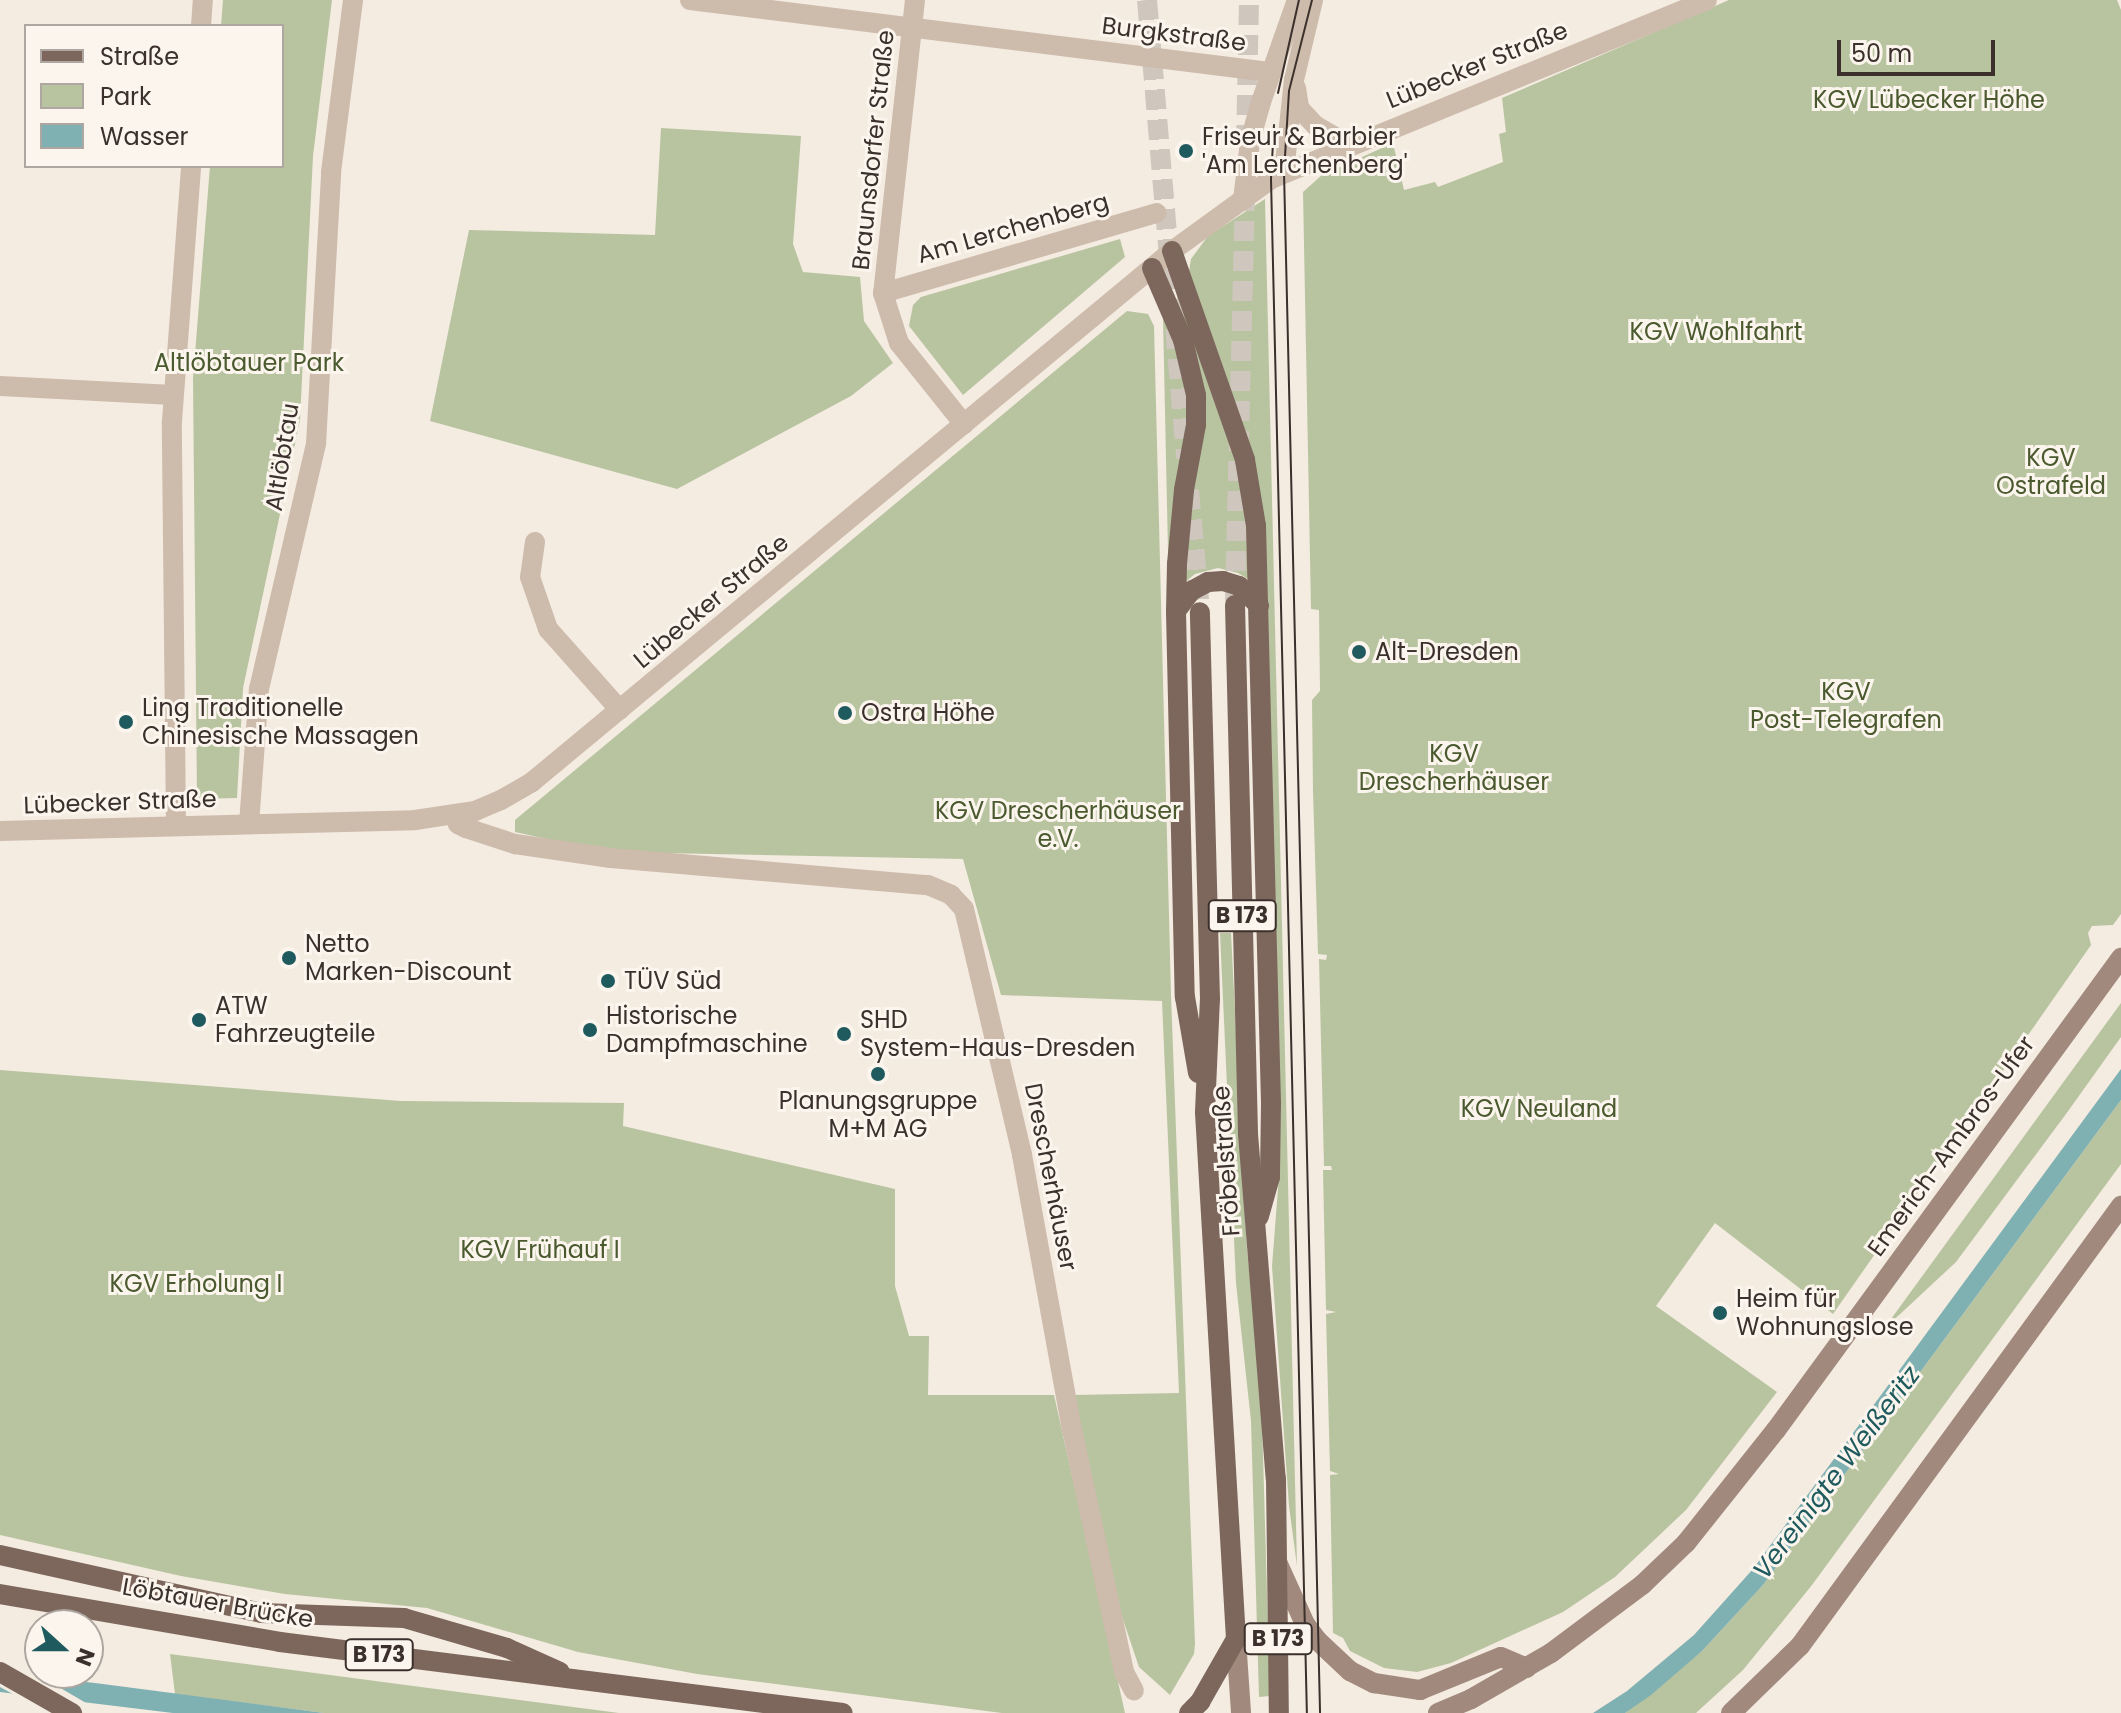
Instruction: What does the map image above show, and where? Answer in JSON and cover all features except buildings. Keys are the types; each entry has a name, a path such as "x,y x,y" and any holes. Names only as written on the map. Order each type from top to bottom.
{"main road":[{"path":"1172,251 1245,460 1256,526 1271,1104 1270,1177 1256,1228"},
{"path":"1152,268 1183,340 1196,395 1196,425 1184,490 1177,564 1176,612 1185,997 1205,1112"},
{"path":"1176,612 1191,591 1208,582 1223,581 1239,586 1259,605"},
{"name":"Fröbelstraße","path":"1235,605 1248,1134 1272,1398 1279,1713"},
{"name":"Fröbelstraße","path":"1200,612 1210,999 1205,1112 1241,1713"},
{"name":"Emerich-Ambros-Ufer","path":"1438,1713 1527,1668 1642,1585 1686,1543 1776,1430 2121,958"},
{"path":"1731,1713 1800,1646 2121,1206"},
{"path":"0,1555 261,1613 404,1618 507,1648 571,1678"},
{"path":"1278,1564 1305,1624 1318,1641 1350,1671 1374,1683 1420,1690 1501,1657 1527,1668"},
{"name":"Löbtauer Brücke","path":"0,1594 280,1642 571,1678"},
{"name":"B 173","path":"1189,1713 1200,1702 1236,1639"},
{"path":"0,1672 72,1713"},
{"name":"B 173","path":"571,1678 843,1713"}],"street":[{"path":"201,24 203,0"},
{"name":"Altlöbtau","path":"249,824 259,689 316,444 331,172 353,0"},
{"name":"Burgkstraße","path":"690,0 1270,72"},
{"name":"Braunsdorfer Straße","path":"915,0 883,293 899,343 964,424"},
{"path":"1243,200 1250,141 1270,72 1297,0"},
{"path":"1284,172 1294,80 1313,0"},
{"name":"Lübecker Straße","path":"0,831 415,820 475,811 532,782 1172,251 1284,172 1707,0"},
{"path":"1294,80 1299,108 1316,126 1356,143"},
{"path":"176,826 171,504 173,395 191,168"},
{"name":"Am Lerchenberg","path":"883,293 1157,213"},
{"path":"0,386 173,395"},
{"path":"535,542 530,577 548,629 620,710"},
{"name":"Drescherhäuser","path":"454,815 458,824 466,828 515,844 611,858 928,885 951,895 964,909 1022,1155 1072,1429 1124,1672 1134,1691"}],"green space":[{"name":"Altlöbtauer Park","path":"223,0 332,0 313,156 300,420 243,688 237,798 197,799 193,379 210,168 284,168 284,24 221,24"},
{"path":"1729,0 2117,0 2121,10 2121,914 2113,925 2092,926 2088,933 2091,945 1833,1314 1715,1223 1656,1306 1777,1392 1686,1510 1615,1577 1563,1612 1451,1663 1417,1672 1384,1668 1350,1651 1343,1638 1333,1633 1330,1475 1339,1474 1330,1471 1326,1314 1336,1312 1326,1310 1323,1170 1332,1170 1331,1166 1324,1166 1319,959 1326,960 1327,955 1318,954 1312,700 1320,691 1319,610 1311,609 1303,192 1322,175 1393,143 1404,190 1435,182 1438,187 1503,162 1499,134 1506,132 1502,98"},
{"path":"661,128 801,136 793,244 803,272 860,277 864,321 893,363 851,396 677,489 430,421 469,230 655,235"},
{"path":"1265,199 1297,1566 1289,1506 1272,1266 1279,1176 1265,550 1189,271 1191,259 1208,236"},
{"path":"1120,239 1125,257 963,395 909,326 913,305 921,297"},
{"path":"1176,288 1246,490 1251,581 1238,573 1218,568 1195,574 1184,583 1198,452"},
{"name":"KGV Drescherhäuser e.V.","path":"1127,311 1148,314 1154,326 1171,995 1195,1644 1194,1654 1170,1695 1139,1667 1116,1599 1074,1395 1179,1393 1162,1001 1001,995 963,859 607,852 515,832 515,820"},
{"path":"1163,317 1174,334 1189,412 1169,598"},
{"path":"1220,933 1231,933 1247,1249 1261,1386 1270,1696 1259,1697 1251,1421 1236,1283"},
{"path":"2121,1003 2121,1037 2066,1114 1956,1262 1883,1330"},
{"name":"KGV Erholung I","path":"0,1070 401,1101 624,1103 623,1126 895,1189 895,1286 909,1336 929,1336 928,1395 1054,1395 1125,1713 1002,1713 697,1674 578,1652 427,1608 285,1594 181,1576 0,1535"},
{"path":"2121,1100 2121,1164 1812,1585 1743,1670 1696,1713 1625,1713 1702,1651 1763,1585"},
{"path":"170,1654 619,1713 324,1713 175,1694"}],"water":[{"name":"Vereinigte Weißeritz","path":"2121,1069 2121,1100 1763,1585 1702,1651 1651,1695 1625,1713 1593,1713 1627,1691 1694,1635 1753,1569"},
{"path":"0,1673 24,1676 24,1689 104,1689 104,1684 324,1713 173,1713 0,1692"}],"pier":[{"path":"0,1669 24,1671 24,1689 62,1689 93,1707 20,1698 0,1687"}],"tunnel":[{"path":"1147,0 1186,458"},
{"path":"1246,145 1249,0"},
{"path":"1235,601 1245,185"},
{"path":"1189,490 1200,612"}],"tram line":[{"path":"1278,93 1299,0"},
{"path":"1312,0 1289,91 1284,172 1320,1713"},
{"path":"1274,125 1271,179 1307,1713"}],"place":[{"name":"Friseur & Barbier 'Am Lerchenberg'","path":"1186,151"},
{"name":"Alt-Dresden","path":"1359,652"},
{"name":"Ostra Höhe","path":"845,713"},
{"name":"Ling Traditionelle Chinesische Massagen","path":"126,722"},
{"name":"Netto Marken-Discount","path":"289,958"},
{"name":"TÜV Süd","path":"608,981"},
{"name":"ATW Fahrzeugteile","path":"199,1020"},
{"name":"Historische Dampfmaschine","path":"590,1030"},
{"name":"SHD System-Haus-Dresden","path":"844,1034"},
{"name":"Planungsgruppe M+M AG","path":"878,1074"},
{"name":"Heim für Wohnungslose","path":"1720,1313"}],"park label":[{"name":"KGV Lübecker Höhe","path":"1929,100"},
{"name":"KGV Wohlfahrt","path":"1716,332"},
{"name":"KGV Ostrafeld","path":"2051,472"},
{"name":"KGV Post-Telegrafen","path":"1846,706"},
{"name":"KGV Drescherhäuser","path":"1454,768"},
{"name":"KGV Neuland","path":"1539,1109"},
{"name":"KGV Frühauf I","path":"540,1250"}]}
